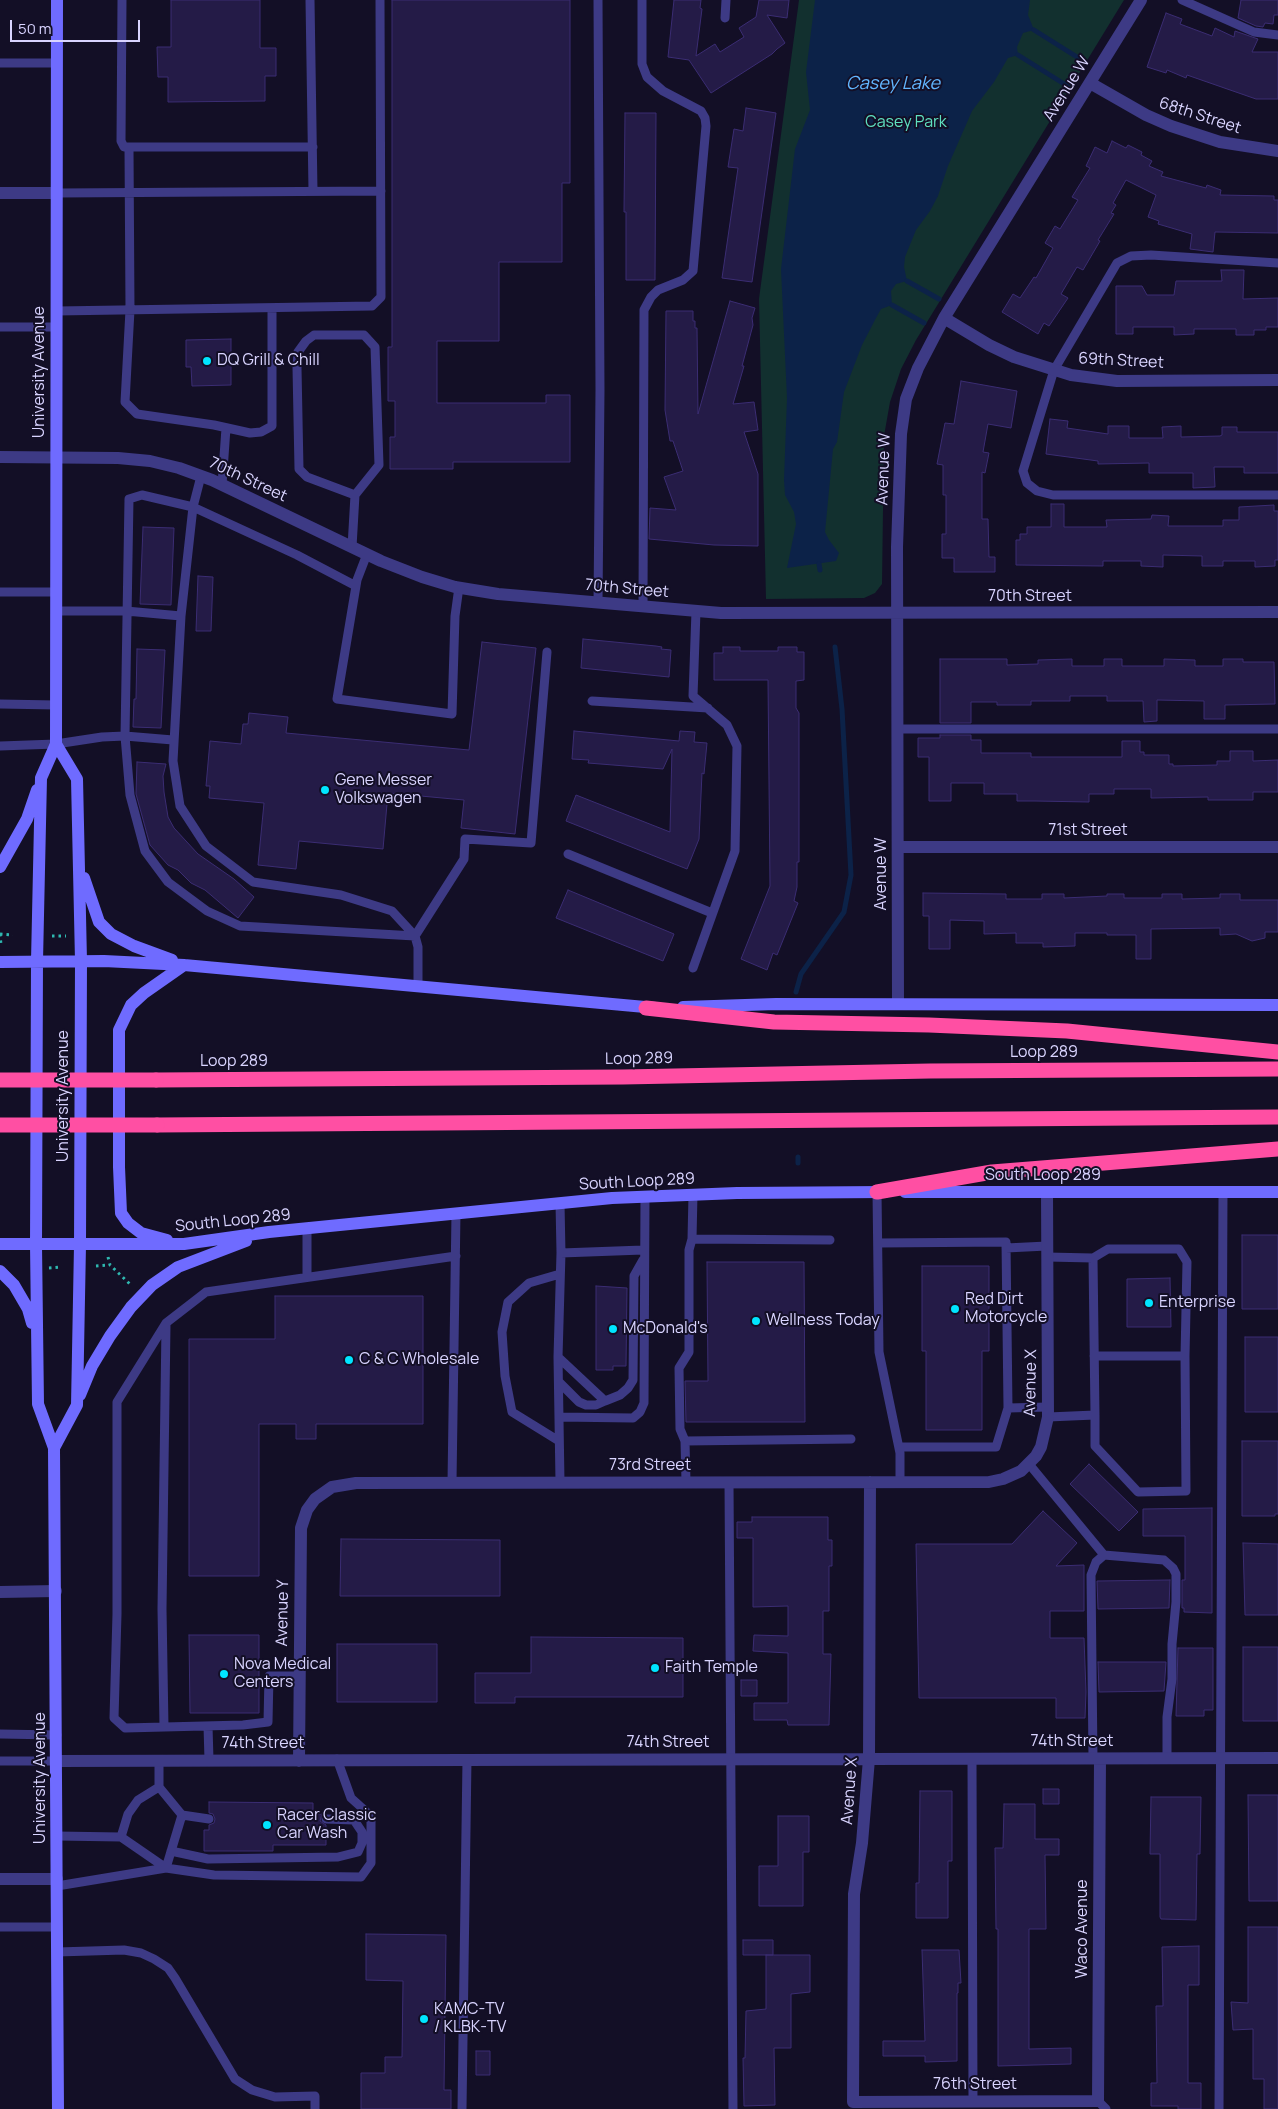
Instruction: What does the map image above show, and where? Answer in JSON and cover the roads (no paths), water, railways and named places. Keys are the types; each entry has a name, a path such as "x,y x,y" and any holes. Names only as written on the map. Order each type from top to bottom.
{"highway":[{"path":"646,1008 774,1022 929,1025 1067,1031 1278,1052"},
{"name":"Loop 289","path":"0,1080 613,1077 940,1070 1278,1069"},
{"path":"0,1125 1278,1117"},
{"path":"877,1192 992,1172 1278,1149"}],"main road":[{"name":"University Avenue","path":"57,0 56,744 41,778 37,961 36,1245 38,1404 54,1448 58,2109"},
{"name":"University Avenue","path":"54,1448 77,1405 80,1245 81,961 77,779 56,744"},
{"path":"0,867 27,819 41,778"},
{"path":"80,864 99,922 110,934 134,946 184,965"},
{"path":"0,962 81,961 184,965 646,1008 776,1004 1278,1005"},
{"path":"184,965 144,993 131,1005 119,1030 121,1213 128,1223 142,1233 184,1244"},
{"name":"South Loop 289","path":"0,1244 184,1244 269,1232 307,1230 456,1213 560,1203 693,1194 1278,1192"},
{"path":"77,1405 92,1366 110,1336 131,1307 152,1285 178,1267 269,1232"},
{"path":"0,1271 14,1285 28,1309 37,1341"}],"street":[{"name":"Avenue W","path":"898,1004 897,614 901,434 906,399 918,368 944,318 1141,0"},
{"name":"68th Street","path":"1090,83 1146,115 1179,129 1220,142 1278,151"},
{"path":"0,193 58,193"},
{"name":"69th Street","path":"944,318 1006,353 1054,370 1094,379 1278,380"},
{"name":"70th Street","path":"0,457 118,458 150,461 201,476 352,547 422,577 459,587 498,594 696,611 897,614 1278,612"},
{"name":"71st Street","path":"898,848 1278,847"},
{"name":"Avenue X","path":"989,1482 1012,1476 1029,1464 1041,1447 1048,1412 1047,1192"},
{"name":"73rd Street","path":"315,1498 332,1487 343,1484 452,1482 989,1482"},
{"name":"Avenue X","path":"853,2102 854,1894 862,1843 869,1759 870,1482"},
{"name":"Avenue Y","path":"298,1761 301,1528 307,1510 315,1498"},
{"path":"0,1592 56,1592"},
{"name":"Waco Avenue","path":"1097,1758 1102,2105"},
{"name":"74th Street","path":"57,1761 1278,1758"},
{"path":"0,1879 57,1882"},
{"name":"76th Street","path":"853,2102 973,2101 1102,2105"}],"lane":[{"path":"122,0 121,141 124,147 313,147"},
{"path":"310,0 313,191"},
{"path":"57,311 372,306 381,297 380,0"},
{"path":"598,0 600,370 598,603"},
{"path":"642,0 642,64 647,77 662,91 701,111 705,118 706,126 693,271 683,280 658,290 651,297 644,310 643,607"},
{"path":"725,18 726,0"},
{"path":"1182,0 1254,32 1278,35"},
{"path":"0,63 57,63"},
{"path":"129,148 130,310 125,402 137,414 250,433 261,432 272,426 272,308"},
{"path":"58,193 381,191"},
{"path":"1278,263 1151,255 1131,256 1117,263 1054,370 1023,471 1027,483 1037,491 1053,495 1278,495"},
{"path":"0,326 57,327"},
{"path":"352,547 355,494 378,465 375,347 364,335 314,335 306,341 298,352 299,469 308,477 355,494"},
{"path":"222,485 226,428"},
{"path":"201,476 193,507 181,616 173,740 173,761 180,806 206,846 253,882 341,895 392,911 415,936 418,947 418,986"},
{"path":"356,586 297,555 193,507 142,495 129,499 125,736 130,795 145,851 168,882 207,911 240,926 415,936"},
{"path":"368,554 356,586 337,700 452,714 455,616 459,587"},
{"path":"0,597 4,592 57,592"},
{"path":"57,610 126,610 181,616"},
{"path":"692,968 735,851 738,746 727,725 694,696 696,611"},
{"path":"415,936 464,859 465,839 531,843 547,652"},
{"path":"592,702 708,708"},
{"path":"0,704 56,705"},
{"path":"896,729 1278,729"},
{"path":"0,746 56,744 102,737 125,736 173,740"},
{"path":"568,854 712,913"},
{"path":"877,1192 879,1352 899,1447 900,1482"},
{"path":"1219,2109 1222,1192"},
{"path":"686,1482 685,1440 680,1429 679,1368 689,1352 689,1250 692,1239 693,1194"},
{"path":"559,1417 633,1418 640,1412 644,1403 645,1197"},
{"path":"560,1203 561,1253 558,1356 560,1482"},
{"path":"452,1482 456,1213"},
{"path":"306,1278 307,1230"},
{"path":"692,1239 830,1240"},
{"path":"878,1243 1006,1242 1008,1408 996,1447 899,1447"},
{"path":"1006,1248 1093,1258 1108,1249 1179,1249 1187,1262 1185,1356 1186,1491 1138,1492 1095,1446 1093,1258"},
{"path":"561,1253 644,1250"},
{"path":"298,1676 269,1676 268,1722 125,1728 114,1718 117,1614 117,1402 166,1323 206,1292 456,1256"},
{"path":"559,1382 579,1402 586,1405 596,1405 620,1395 628,1388 633,1380 634,1276 644,1260"},
{"path":"559,1441 512,1412 505,1376 502,1332 508,1302 529,1283 560,1274"},
{"path":"164,1727 162,1609 166,1323"},
{"path":"558,1356 605,1401"},
{"path":"1094,1356 1185,1356"},
{"path":"1008,1408 1095,1415"},
{"path":"685,1440 851,1438"},
{"path":"1029,1464 1104,1555 1164,1560 1173,1568 1176,1574 1172,1679 1167,1717 1167,1758"},
{"path":"729,1482 733,2109"},
{"path":"1097,1758 1091,1575 1096,1562 1104,1555"},
{"path":"208,1726 209,1760"},
{"path":"0,1734 57,1735"},
{"path":"57,1882 166,1868 214,1875 361,1877 371,1863 371,1816 351,1798 336,1759"},
{"path":"462,2109 467,1759"},
{"path":"972,1759 973,2101"},
{"path":"159,1760 159,1787 182,1815 209,1819"},
{"path":"0,1761 57,1761"},
{"path":"121,1837 128,1814 138,1800 159,1787"},
{"path":"166,1868 182,1815"},
{"path":"171,1851 208,1859 338,1857 358,1852 362,1843 362,1832 354,1820 326,1819"},
{"path":"57,1836 121,1837 166,1868"},
{"path":"0,1927 57,1926"},
{"path":"57,1952 124,1950 154,1958 168,1968 175,1978 235,2080 252,2090 275,2097 316,2096 315,2109"}],"water":[{"name":"Casey Lake","path":"815,0 1030,0 1028,15 1034,30 1023,33 1017,47 1018,55 1008,58 994,82 972,111 948,166 938,196 916,230 905,257 904,267 907,281 896,284 891,291 892,305 881,309 876,318 862,345 844,392 837,442 833,449 825,532 839,553 836,561 787,568 796,524 794,512 785,495 784,480 787,398 781,269 795,149 810,110 806,72"}],"waterway":[{"path":"1034,30 1085,62"},
{"path":"1018,55 1069,87"},
{"path":"907,281 939,299"},
{"path":"892,305 924,323"},
{"path":"819,564 820,570"},
{"path":"796,992 801,974 844,912 851,875 842,709 835,647"},
{"path":"798,1157 798,1163"}],"place":[{"name":"DQ Grill & Chill","path":"207,361"},
{"name":"Gene Messer Volkswagen","path":"325,790"},
{"name":"Enterprise","path":"1149,1303"},
{"name":"Red Dirt Motorcycle","path":"955,1309"},
{"name":"Wellness Today","path":"756,1321"},
{"name":"McDonald's","path":"613,1329"},
{"name":"C & C Wholesale","path":"349,1360"},
{"name":"Faith Temple","path":"655,1668"},
{"name":"Nova Medical Centers","path":"224,1674"},
{"name":"Racer Classic Car Wash","path":"267,1825"},
{"name":"KAMC-TV / KLBK-TV","path":"424,2019"}],"park label":[{"name":"Casey Park","path":"906,123"}]}
